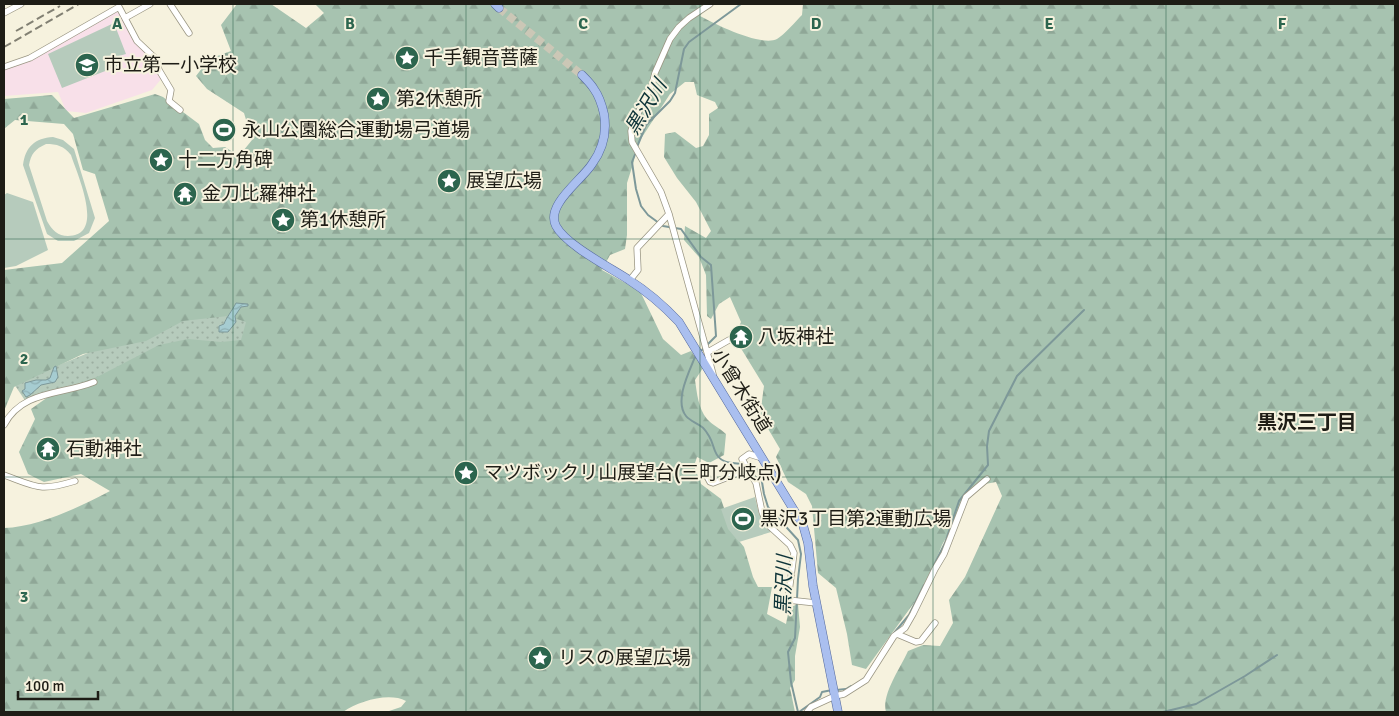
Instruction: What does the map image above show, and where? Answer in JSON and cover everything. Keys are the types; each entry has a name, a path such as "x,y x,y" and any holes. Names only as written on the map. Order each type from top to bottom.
{"main road":[{"name":"小曾木街道","path":"582,75 595,90 602,104 605,130 599,153 592,165 558,203 554,217 556,226 571,241 630,280 667,309 703,349 714,378 803,525 808,543 816,603 838,712"}],"street":[{"path":"4,13 21,4"},
{"path":"125,18 150,4"},
{"path":"170,4 189,33"},
{"path":"710,4 678,27 670,39 631,131 632,142 661,192 669,214 703,349 729,340"},
{"path":"4,67 30,58 119,7 137,41 156,58 159,70 171,90 169,101 180,110"},
{"path":"630,280 638,270 638,248 669,214"},
{"path":"4,425 10,414 20,405 40,395 81,388 94,382"},
{"path":"764,459 749,454 742,459 756,483 764,518 771,528 790,545 794,553 788,600 816,603"},
{"path":"704,471 710,482 713,483 749,469"},
{"path":"4,476 29,486 42,488 60,486 75,481"},
{"path":"807,712 834,692 844,694 866,680 897,634 905,628 914,614 944,554 966,497 987,479"},
{"path":"897,634 916,642 921,641 935,623"}],"shaded area":[{"name":"市立第一小学校","path":"119,7 137,41 156,59 162,78 152,90 86,113 66,111 58,92 4,96 4,69"}],"green space":[{"path":"237,4 271,4 306,28 324,13 315,4 709,4 700,16 738,34 770,41 780,37 802,15 803,4 1395,4 1395,712 886,712 885,705 889,689 908,651 923,645 940,646 953,623 949,600 965,577 1002,496 996,482 974,486 942,545 924,589 866,669 852,665 836,588 818,573 812,506 806,494 788,482 776,457 780,449 760,415 764,386 734,337 741,322 730,297 719,304 711,319 707,316 706,275 699,257 684,240 685,226 706,238 711,231 696,202 677,178 664,157 665,134 675,132 696,148 703,146 709,135 709,114 718,108 715,102 697,95 694,82 685,82 670,94 635,148 634,161 627,183 627,235 625,249 610,255 602,270 640,291 663,339 681,355 691,351 703,368 695,380 700,405 707,419 726,434 724,455 709,463 697,457 694,466 701,484 721,499 732,532 744,547 758,587 772,587 767,614 786,624 789,608 798,604 800,627 795,656 795,680 790,688 795,712 386,712 401,707 406,701 391,697 365,701 343,712 4,712 4,528 17,527 45,520 110,491 81,474 44,482 28,474 19,452 35,419 31,409 55,392 97,377 159,345 188,339 221,342 241,340 246,322 228,316 183,321 146,341 83,354 14,387 4,411 4,270 62,263 109,221 95,174 83,170 73,134 64,124 15,120 5,128 4,146 4,99 52,95 74,118 155,94 163,97 199,124 205,140 213,148 225,147 239,156 252,140 244,113 207,89 196,76 209,59 231,51 221,25"},
{"path":"114,23 126,54 115,57 118,66 62,88 48,54"},
{"path":"53,137 63,140 74,149 95,218 89,233 74,241 58,241 47,234 23,165 29,148 41,139","holes":["46,144 60,146 71,155 86,203 87,215 85,226 79,233 68,236 58,234 47,221 29,165 32,155 36,150"]},
{"path":"7,193 33,202 48,250 16,266 4,268 4,195"},
{"path":"262,294 249,343 54,391 28,405 14,384 183,313"},
{"name":"黒沢3丁目第2運動広場","path":"755,497 759,514 771,532 739,542 728,529 721,509"}],"water":[{"path":"236,303 248,304 248,306 241,307 235,316 236,322 228,332 219,332 219,326 224,324"},
{"path":"56,366 58,377 55,382 41,385 26,397 22,391 25,389 25,383 50,378"}],"waterway":[{"name":"黒沢川","path":"637,147 646,125 670,101 675,93 684,49 689,42 741,4"},
{"name":"黒沢川","path":"636,152 632,162 641,206 648,215 663,226 681,229 701,257 711,265 716,336 701,351"},
{"path":"934,565 945,543 959,501 988,465 987,446 989,431 1017,376 1084,310"},
{"name":"黒沢川","path":"697,355 686,378 682,395 683,410 688,418 705,430 717,455 723,461 744,464"},
{"name":"黒沢川","path":"748,465 755,466 761,476 768,507 798,540 801,554 795,638 788,652 791,682 798,712"},
{"path":"894,633 909,615 924,585"},
{"path":"1163,712 1196,704 1277,655"},
{"path":"836,690 846,689 851,686"},
{"path":"799,712 820,697 822,692 832,690"}],"tunnel":[{"path":"499,8 582,75"}],"railway":[{"path":"4,47 79,4"},
{"path":"16,31 60,6"}],"place":[{"name":"千手観音菩薩","path":"407,58"},
{"name":"市立第一小学校","path":"87,65"},
{"name":"第2休憩所","path":"378,99"},
{"name":"永山公園総合運動場弓道場","path":"224,130"},
{"name":"十二方角碑","path":"161,160"},
{"name":"展望広場","path":"449,181"},
{"name":"金刀比羅神社","path":"185,194"},
{"name":"第1休憩所","path":"283,220"},
{"name":"八坂神社","path":"741,337"},
{"name":"石動神社","path":"48,449"},
{"name":"マツボックリ山展望台(三町分岐点)","path":"466,473"},
{"name":"黒沢3丁目第2運動広場","path":"743,519"},
{"name":"リスの展望広場","path":"540,658"}],"district":[{"name":"黒沢三丁目","path":"1307,422"}]}
